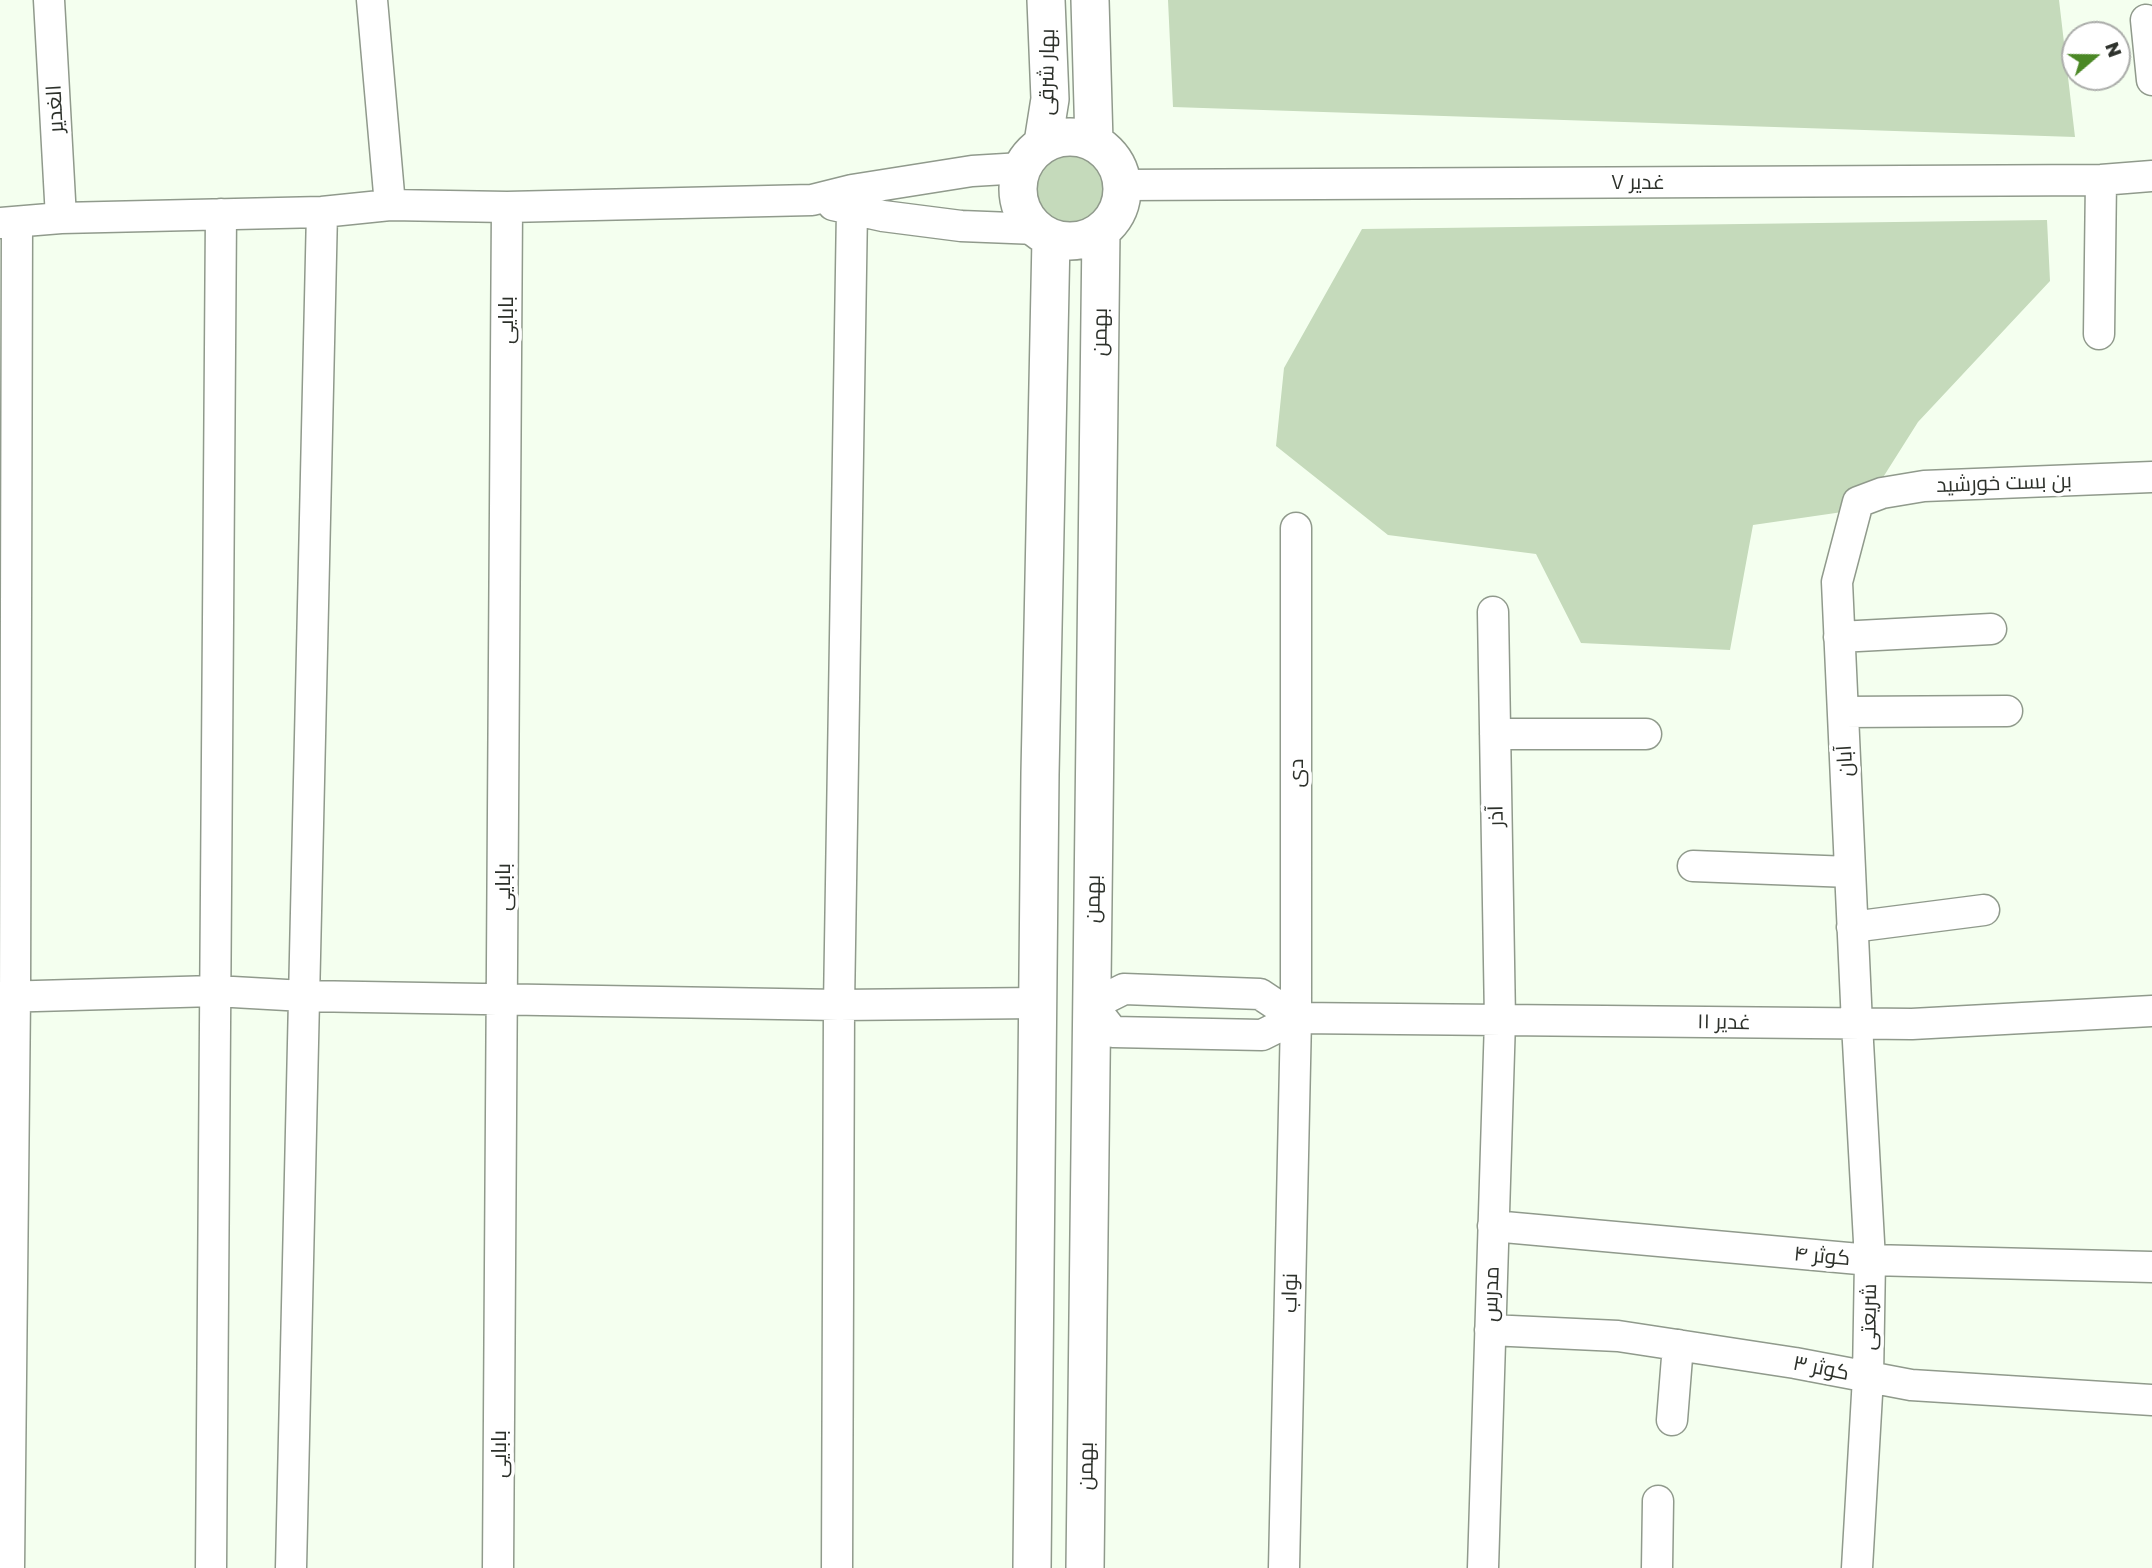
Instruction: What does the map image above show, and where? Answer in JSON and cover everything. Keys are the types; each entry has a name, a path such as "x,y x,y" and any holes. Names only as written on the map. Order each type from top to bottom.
{"street":[{"name":"الغدیر","path":"49,0 61,218"},
{"path":"372,0 390,205"},
{"name":"بهار شرقی","path":"1032,156 1050,99 1046,0"},
{"name":"بهار شرقی","path":"1090,0 1094,142"},
{"path":"2146,20 2152,80"},
{"path":"9,1568 9,223 61,218 322,212 390,205 507,207 812,200 852,190 972,171 1032,156 1059,137 1077,136 1094,142 1108,153 1118,168 1123,185 1121,202 1113,218 1101,231 1085,239 1067,241 1044,234 883,216 812,200"},
{"path":"1032,156 1017,185 1019,201 1026,217 1044,234 1032,1568"},
{"name":"غدیر ۷","path":"1123,185 2101,180 2152,176"},
{"path":"2099,334 2101,180"},
{"name":"بابایی","path":"498,1568 507,207"},
{"path":"837,1568 839,1005 852,209"},
{"path":"291,1568 322,212"},
{"path":"211,1568 221,214"},
{"name":"بهمن","path":"1085,1568 1101,231"},
{"name":"بن بست خورشید","path":"1858,502 1882,493 1924,485 2152,478"},
{"name":"آبان","path":"1857,1024 1837,582 1858,502"},
{"name":"دی","path":"1296,528 1296,1018"},
{"name":"آذر","path":"1493,612 1500,1020"},
{"path":"1839,637 1991,629"},
{"path":"1843,712 2007,710"},
{"path":"1495,734 1646,734"},
{"path":"1693,866 1850,872"},
{"path":"1852,927 1984,910"},
{"path":"7,997 215,991 304,996 839,1005 1092,1005 1124,989 1259,994 1296,1018"},
{"path":"1092,1005 1113,1032 1262,1035 1296,1018"},
{"name":"غدیر ۱۱","path":"1296,1018 1912,1024 2152,1011"},
{"name":"نواب","path":"1284,1568 1296,1018"},
{"name":"مدرس","path":"1483,1568 1500,1020"},
{"name":"شریعتی","path":"1857,1024 1870,1260 1868,1377 1857,1568"},
{"name":"کوثر ۴","path":"1493,1226 1870,1260 2152,1267"},
{"name":"کوثر ۳","path":"1490,1329 1618,1336 1795,1363 1911,1385 2152,1400"},
{"path":"1672,1420 1678,1345"},
{"path":"1657,1568 1658,1501"}],"green space":[{"path":"1168,0 2059,0 2061,91 2070,91 2075,137 1173,107"},
{"path":"1070,144 1087,148 1102,157 1111,172 1115,189 1111,206 1102,221 1087,230 1070,234 1053,230 1038,221 1029,206 1025,189 1029,172 1038,157 1053,148"},
{"path":"2047,220 2050,281 1918,422 1863,509 1753,525 1730,650 1581,643 1536,554 1388,535 1276,446 1284,368 1362,229"}]}
